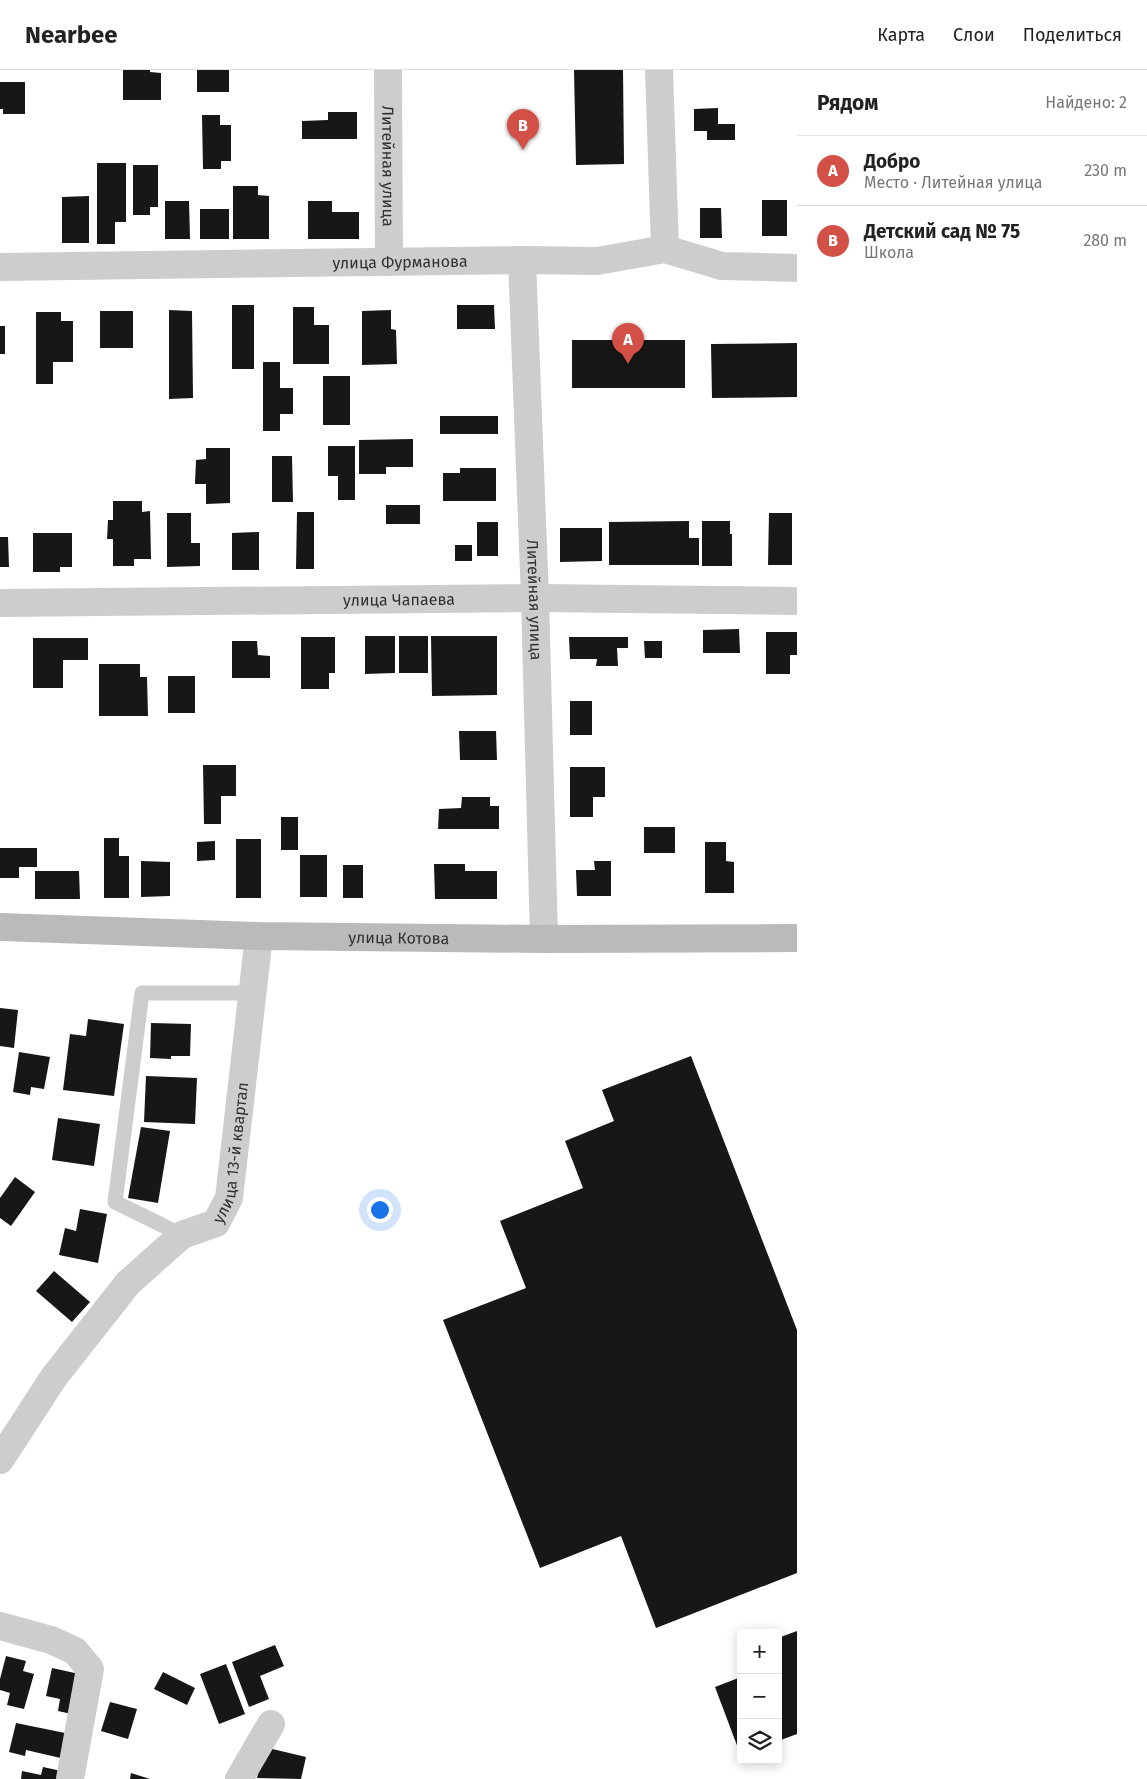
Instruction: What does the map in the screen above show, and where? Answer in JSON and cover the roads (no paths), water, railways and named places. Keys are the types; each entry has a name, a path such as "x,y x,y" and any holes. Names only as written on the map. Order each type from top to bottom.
{"street":[{"name":"Литейная улица","path":"388,70 389,262"},
{"path":"659,70 666,248"},
{"name":"улица Фурманова","path":"0,266 522,260 597,261 666,248 722,266 797,268"},
{"name":"Литейная улица","path":"522,260 535,598 544,939"},
{"name":"улица Чапаева","path":"0,603 535,598 797,601"},
{"name":"улица Котова","path":"0,927 259,936 544,939 797,938"},
{"name":"улица 13-й квартал","path":"0,1460 54,1377 128,1283 182,1235 216,1223 230,1198 251,993 259,936"},
{"path":"0,1626 51,1640 74,1651 90,1669 70,1779"},
{"path":"239,1779 271,1724"}],"lane":[{"path":"182,1235 115,1202 142,993 251,993"}],"place":[{"name":"Детский сад № 75","path":"523,150"},
{"name":"Добро","path":"628,364"}]}
